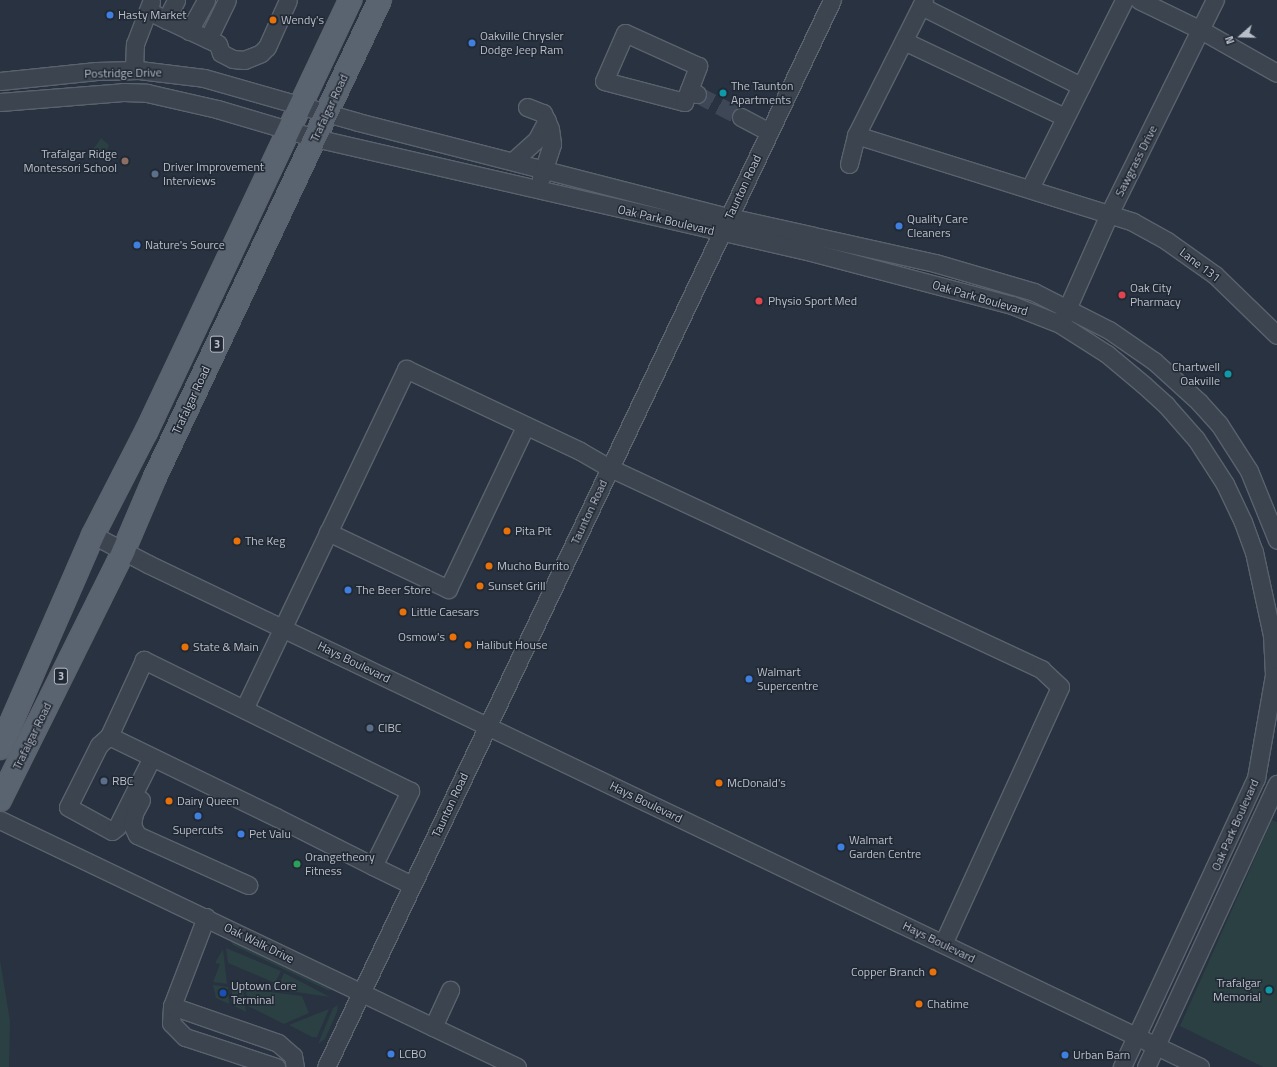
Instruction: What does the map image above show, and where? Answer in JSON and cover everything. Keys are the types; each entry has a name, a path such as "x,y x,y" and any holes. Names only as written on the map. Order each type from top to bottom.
{"main road":[{"name":"Trafalgar Road","path":"0,800 123,552 313,110 350,0"},
{"name":"Trafalgar Road","path":"313,110 380,0"},
{"name":"Trafalgar Road","path":"0,748 93,535 302,134"}],"street":[{"path":"166,20 176,0"},
{"path":"189,30 206,0"},
{"path":"213,42 227,0"},
{"path":"134,70 135,44 150,6 166,20 213,42 221,53 233,59 244,60 261,53 267,47 288,0"},
{"name":"Taunton Road","path":"326,1067 832,0"},
{"path":"1030,188 1124,0"},
{"path":"1139,0 1201,30 1277,73"},
{"name":"Sawgrass Drive","path":"1060,324 1110,212 1215,0"},
{"path":"849,164 856,135 922,3 1081,86"},
{"path":"625,34 698,66 693,92 684,102 604,81 625,34"},
{"path":"904,41 1065,117"},
{"name":"Postridge Drive","path":"0,81 96,71 134,70 171,72 204,78 313,110"},
{"name":"Postridge Drive","path":"0,102 123,92 147,93 217,109 302,134"},
{"path":"527,108 543,113 547,120 552,144 537,190"},
{"name":"Oak Park Boulevard","path":"313,110 514,160 729,217 935,263 1034,292 1109,330 1154,361 1199,402 1219,424 1249,471 1274,518 1277,540"},
{"path":"741,117 769,132"},
{"path":"514,160 537,139 547,120"},
{"name":"Oak Park Boulevard","path":"302,134 721,233 811,252 1012,305 1060,324 1107,354 1166,405 1196,439 1225,484 1254,552 1272,635 1274,675 1256,778 1122,1067"},
{"name":"Lane 131","path":"856,135 1110,212 1148,230 1199,263 1251,308 1277,336"},
{"path":"244,709 281,628 406,369 526,427 580,451 610,468 1041,669 1060,688 943,944"},
{"path":"328,532 448,589 526,427"},
{"path":"1245,529 1274,518"},
{"name":"Hays Boulevard","path":"93,535 123,552 281,628 1200,1067"},
{"path":"1254,552 1277,543"},
{"path":"157,759 116,827 112,831 68,807 99,745 109,736 144,660 410,790 373,866"},
{"path":"109,736 412,885"},
{"path":"157,759 134,813 132,825 137,835 248,885"},
{"path":"1256,778 1277,786"},
{"name":"Oak Park Boulevard","path":"1146,1067 1277,786"},
{"name":"Oak Walk Drive","path":"0,820 206,917 515,1066"},
{"path":"206,917 172,1006 171,1023 185,1037 276,1067"},
{"path":"433,1027 450,990"},
{"path":"172,1006 278,1043 293,1056 295,1067"}],"green space":[{"path":"101,138 109,145 104,157 101,158 95,154 94,148"},
{"path":"1272,820 1277,822 1277,1067 1263,1067 1180,1026"},
{"path":"231,942 235,942 332,990 327,990 233,945"},
{"path":"226,948 281,971 275,983 228,963"},
{"path":"223,949 227,984 213,982 220,964 215,963"},
{"path":"0,960 10,1021 9,1067 0,1067"},
{"path":"284,973 330,997 282,990 284,988 279,984"},
{"path":"213,985 228,987 229,1004 216,998"},
{"path":"231,988 243,989 246,1012 234,1006"},
{"path":"246,989 302,996 309,1013 284,1024 248,1006"},
{"path":"338,1005 337,1012 325,1039 318,1044 333,1008"},
{"path":"329,1009 317,1037 312,1037 289,1025"}],"tunnel":[{"path":"697,94 741,117"}],"place":[{"name":"Hasty Market","path":"110,15"},
{"name":"Wendy's","path":"273,20"},
{"name":"Oakville Chrysler Dodge Jeep Ram","path":"472,43"},
{"name":"The Taunton Apartments","path":"723,93"},
{"name":"Trafalgar Ridge Montessori School","path":"125,161"},
{"name":"Driver Improvement Interviews","path":"155,174"},
{"name":"Quality Care Cleaners","path":"899,226"},
{"name":"Nature's Source","path":"137,245"},
{"name":"Oak City Pharmacy","path":"1122,295"},
{"name":"Physio Sport Med","path":"759,301"},
{"name":"Chartwell Oakville","path":"1228,374"},
{"name":"Pita Pit","path":"507,531"},
{"name":"The Keg","path":"237,541"},
{"name":"Mucho Burrito","path":"489,566"},
{"name":"Sunset Grill","path":"480,586"},
{"name":"The Beer Store","path":"348,590"},
{"name":"Little Caesars","path":"403,612"},
{"name":"Osmow's","path":"453,637"},
{"name":"Halibut House","path":"468,645"},
{"name":"State & Main","path":"185,647"},
{"name":"Walmart Supercentre","path":"749,679"},
{"name":"CIBC","path":"370,728"},
{"name":"RBC","path":"104,781"},
{"name":"McDonald's","path":"719,783"},
{"name":"Dairy Queen","path":"169,801"},
{"name":"Supercuts","path":"198,816"},
{"name":"Pet Valu","path":"241,834"},
{"name":"Walmart Garden Centre","path":"841,847"},
{"name":"Orangetheory Fitness","path":"297,864"},
{"name":"Copper Branch","path":"933,972"},
{"name":"Trafalgar Memorial","path":"1269,990"},
{"name":"Uptown Core Terminal","path":"223,993"},
{"name":"Chatime","path":"919,1004"},
{"name":"LCBO","path":"391,1054"},
{"name":"Urban Barn","path":"1065,1055"}]}
